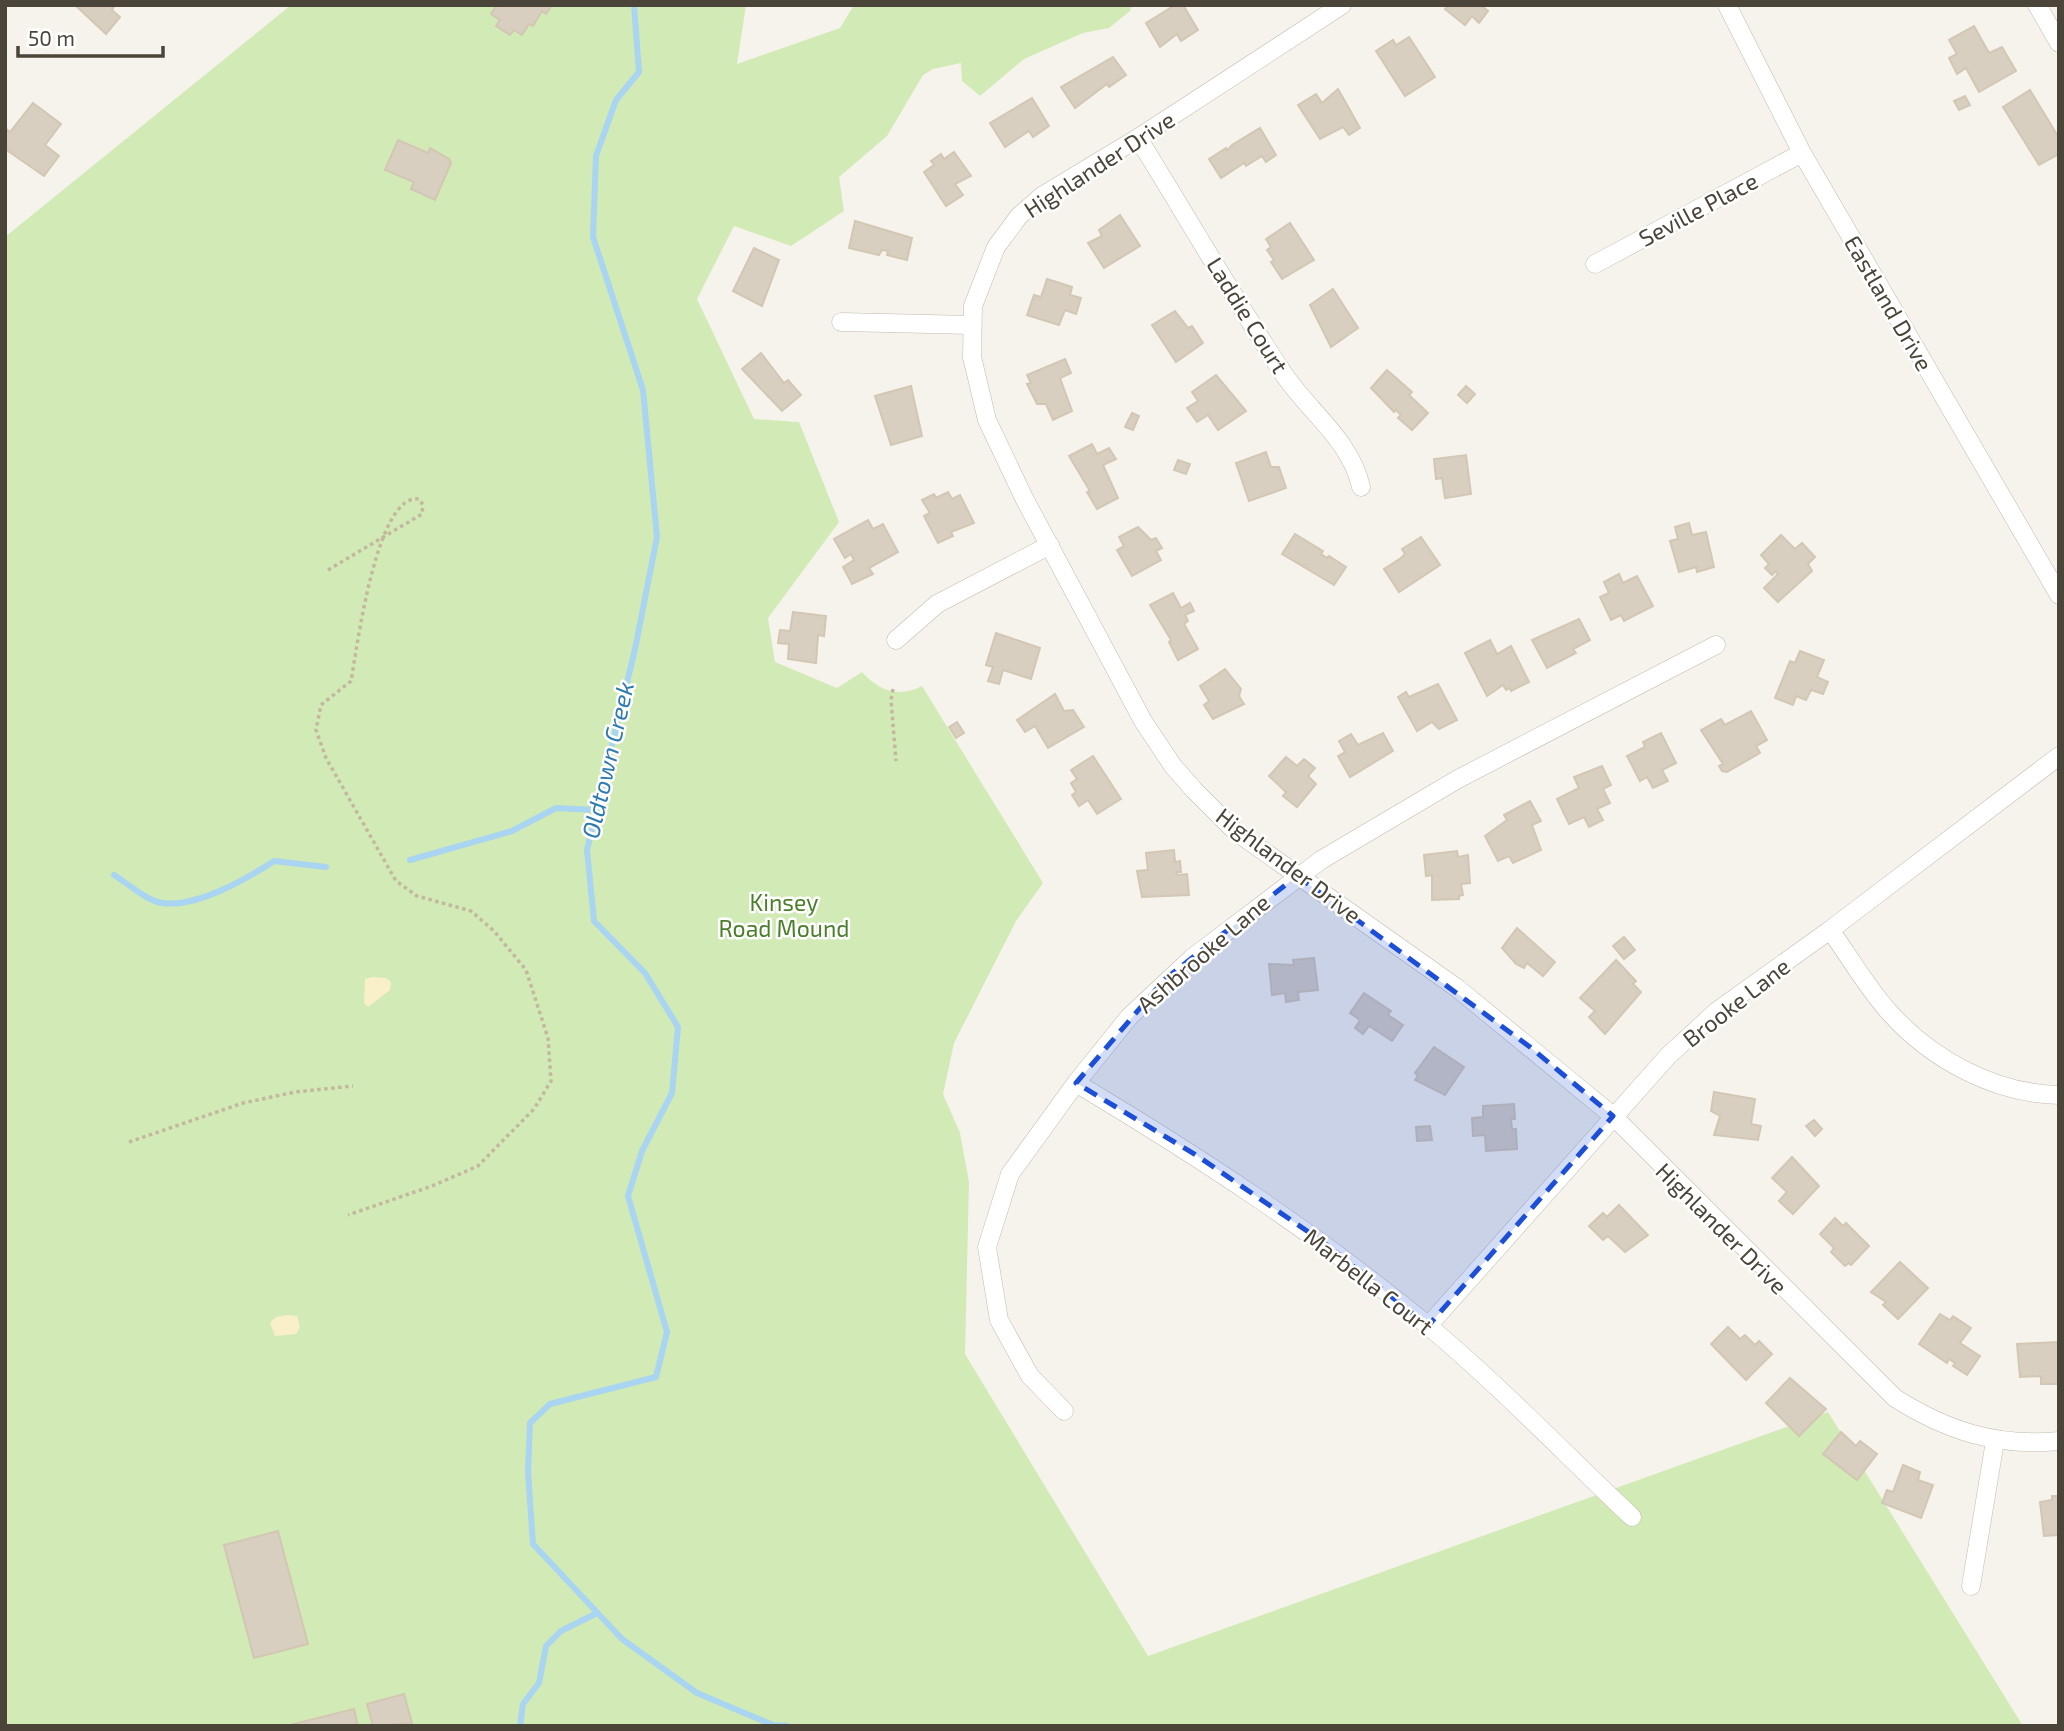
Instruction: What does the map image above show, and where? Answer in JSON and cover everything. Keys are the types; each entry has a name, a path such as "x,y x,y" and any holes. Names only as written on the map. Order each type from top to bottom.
{"street":[{"name":"Highlander Drive","path":"1342,5 1138,138 1042,196 1018,216 996,247 979,286 972,325 972,357 987,420 1143,721 1173,766 1235,831 1457,988 1613,1116 1895,1398 1925,1417 1955,1430 1995,1441 2059,1441"},
{"name":"Eastland Drive","path":"1727,5 1802,153 2059,595"},
{"path":"2037,5 2059,43"},
{"name":"Laddie Court","path":"1138,138 1283,373 1342,443 1357,470 1361,487"},
{"name":"Seville Place","path":"1595,264 1802,153"},
{"path":"841,322 972,325"},
{"path":"896,640 937,604 1050,545"},
{"name":"Ashbrooke Lane","path":"1064,1410 1030,1376 999,1320 987,1247 1010,1174 1076,1083 1129,1017 1166,979 1297,876 1393,816 1716,645"},
{"name":"Brooke Lane","path":"1428,1326 1525,1220 1613,1116 1668,1056 1717,1010 1830,930 2059,756"},
{"path":"1830,930 1890,1014 1953,1066 2029,1094 2059,1095"},
{"name":"Marbella Court","path":"1076,1083 1196,1155 1323,1242 1428,1326 1632,1517"},
{"path":"1971,1586 1995,1441"}],"path":[{"path":"328,570 384,535 422,514 423,505 419,499 412,498 401,503 384,535 365,595 351,681 321,705 316,730 326,758 396,881 417,897 471,911 494,931 526,970 548,1038 551,1081 534,1108 478,1166 432,1186 348,1215"},
{"path":"893,689 891,700 896,761"},
{"path":"129,1142 243,1103 296,1092 353,1086"}],"highlighted area":[{"path":"1297,876 1530,1047 1613,1116 1428,1326 1323,1242 1196,1155 1076,1083 1165,979"}],"green space":[{"name":"Kinsey Road Mound","path":"291,5 746,5 737,64 840,28 854,5 1132,5 1130,11 1109,28 1083,33 1024,59 980,96 962,81 961,63 933,69 923,75 887,136 839,177 844,211 791,246 734,226 697,299 754,419 799,422 839,522 768,618 775,662 837,688 862,672 875,684 890,691 905,692 922,686 1043,883 1016,921 954,1043 943,1094 960,1133 969,1182 965,1354 1148,1656 1828,1412 2023,1726 5,1726 5,237"}],"sand":[{"path":"386,978 391,982 390,990 368,1007 364,1003 365,979"},
{"path":"297,1316 300,1327 296,1334 275,1336 270,1323 276,1317"}],"building":[{"path":"75,5 115,5 112,10 120,17 106,34"},
{"path":"497,5 552,5 546,14 542,11 533,26 529,24 522,35 514,30 510,35 496,26 500,20 491,14"},
{"path":"1175,5 1183,5 1198,30 1181,41 1177,34 1160,47 1146,23"},
{"path":"1448,5 1480,5 1488,11 1479,23 1472,16 1465,25 1445,9"},
{"path":"1974,26 1989,53 2002,47 2016,71 1979,92 1966,68 1957,74 1949,58 1957,54 1949,40"},
{"path":"1409,37 1435,77 1405,96 1376,51 1393,40 1396,45"},
{"path":"1113,57 1126,75 1109,87 1107,84 1075,108 1061,87"},
{"path":"1338,89 1360,128 1349,135 1343,127 1320,139 1298,105 1316,94 1322,103"},
{"path":"2030,90 2059,138 2059,154 2039,165 2003,107"},
{"path":"1965,96 1970,105 1959,110 1954,101"},
{"path":"1032,98 1049,126 1033,137 1029,131 1005,147 990,123"},
{"path":"33,103 61,124 45,145 59,156 44,176 5,149 5,128 10,132"},
{"path":"1260,128 1276,155 1266,162 1262,156 1246,166 1244,163 1221,178 1209,159 1226,148 1227,151"},
{"path":"398,140 428,153 430,148 449,159 451,163 435,200 411,189 414,182 385,170"},
{"path":"954,152 971,176 955,184 963,195 946,206 924,172 934,165 931,161 941,154 944,159"},
{"path":"1120,215 1140,246 1104,268 1088,243 1102,236 1099,230"},
{"path":"855,221 912,238 907,260 887,255 888,251 882,250 879,255 849,248"},
{"path":"1290,223 1314,260 1282,279 1271,262 1274,260 1267,250 1271,247 1266,239"},
{"path":"754,248 779,260 762,306 733,291"},
{"path":"1047,279 1072,287 1070,295 1081,298 1076,314 1065,310 1059,325 1027,315 1034,295 1041,297"},
{"path":"1333,289 1358,328 1331,347 1310,305"},
{"path":"1175,311 1188,328 1192,326 1203,343 1176,362 1152,325"},
{"path":"761,353 784,383 788,380 801,395 782,411 742,369"},
{"path":"1065,359 1071,373 1060,378 1072,411 1053,420 1046,404 1037,404 1027,384 1031,383 1027,375"},
{"path":"1387,370 1412,392 1409,395 1428,413 1412,430 1398,418 1401,415 1396,410 1394,412 1371,388"},
{"path":"1216,375 1246,411 1218,430 1208,415 1197,422 1187,408 1198,401 1192,392"},
{"path":"911,386 922,436 891,445 875,396"},
{"path":"1466,386 1475,394 1467,403 1458,395"},
{"path":"1132,413 1139,416 1133,430 1125,427"},
{"path":"1092,444 1097,454 1109,448 1116,459 1103,465 1118,498 1097,509 1087,492 1090,491 1069,456"},
{"path":"1266,452 1271,467 1279,467 1286,488 1249,501 1236,463"},
{"path":"1466,455 1471,494 1445,498 1442,478 1436,479 1434,459"},
{"path":"1178,460 1190,464 1186,474 1174,470"},
{"path":"948,492 952,499 960,495 974,523 951,532 953,536 938,543 924,516 930,513 922,500 934,494 936,498"},
{"path":"868,520 873,529 883,524 898,552 869,568 873,574 852,584 843,567 854,560 851,554 845,558 834,539"},
{"path":"1689,523 1692,535 1706,532 1714,567 1697,572 1696,567 1679,572 1670,541 1678,539 1675,527"},
{"path":"1138,527 1151,540 1156,538 1162,548 1156,551 1161,560 1132,576 1117,550 1124,546 1119,537"},
{"path":"1295,534 1323,551 1321,554 1327,558 1329,556 1346,567 1334,585 1282,554"},
{"path":"1781,535 1795,549 1802,543 1815,557 1808,564 1812,571 1778,602 1764,588 1778,574 1776,571 1772,575 1765,568 1769,564 1761,555"},
{"path":"1421,537 1440,565 1399,592 1384,569 1405,554 1402,549"},
{"path":"1619,574 1623,583 1637,576 1653,606 1624,621 1621,615 1611,620 1600,597 1609,593 1604,582"},
{"path":"1173,593 1181,608 1190,603 1194,611 1185,615 1188,621 1184,624 1198,649 1178,660 1169,642 1171,640 1150,605"},
{"path":"793,612 826,616 824,636 818,635 816,663 788,659 789,644 778,643 780,630 790,631"},
{"path":"1579,619 1590,640 1573,649 1576,653 1547,668 1532,640"},
{"path":"996,633 1040,648 1031,679 1003,670 999,684 988,681 993,667 986,665"},
{"path":"1490,640 1497,654 1511,646 1529,682 1511,691 1510,688 1506,690 1503,685 1487,696 1465,653"},
{"path":"1800,651 1824,660 1817,677 1828,682 1823,694 1811,690 1806,700 1796,696 1793,705 1775,698 1790,661 1795,663"},
{"path":"1225,669 1241,689 1239,696 1244,704 1213,719 1204,705 1209,701 1200,686"},
{"path":"1438,684 1457,720 1439,729 1432,722 1417,731 1398,697 1406,692 1409,697"},
{"path":"1055,694 1064,711 1073,710 1084,727 1048,748 1035,726 1025,732 1017,720"},
{"path":"1751,711 1767,740 1756,746 1760,753 1727,772 1722,771 1719,766 1723,764 1701,730 1721,719 1725,725"},
{"path":"957,722 964,733 956,738 949,727"},
{"path":"1383,733 1393,751 1350,777 1338,756 1345,752 1339,741 1351,734 1358,745"},
{"path":"1661,733 1676,763 1662,770 1668,781 1653,788 1647,777 1640,781 1627,756 1645,747 1643,742"},
{"path":"1093,756 1121,799 1097,814 1088,800 1079,806 1072,795 1076,792 1071,783 1077,779 1071,770"},
{"path":"1286,757 1297,766 1304,759 1315,768 1308,776 1316,784 1297,807 1283,796 1286,792 1269,776"},
{"path":"1602,766 1611,785 1603,789 1610,803 1597,809 1603,820 1589,827 1584,817 1569,824 1557,799 1579,788 1574,777"},
{"path":"1530,801 1541,821 1532,825 1541,850 1513,863 1509,856 1498,861 1485,836 1507,820 1504,815"},
{"path":"1174,850 1175,862 1180,861 1181,872 1176,872 1177,875 1187,874 1189,895 1142,897 1137,871 1148,870 1146,853"},
{"path":"1457,851 1458,857 1468,855 1470,883 1461,884 1463,895 1459,896 1459,899 1432,900 1432,875 1426,876 1424,855"},
{"path":"1517,928 1555,962 1543,976 1527,963 1524,968 1516,964 1502,948"},
{"path":"1624,937 1635,950 1624,959 1613,946"},
{"path":"1314,958 1318,990 1298,992 1299,1000 1286,1002 1285,993 1272,995 1269,964 1294,965 1293,960"},
{"path":"1616,960 1636,981 1633,984 1641,992 1605,1034 1589,1017 1595,1011 1580,998"},
{"path":"1364,993 1391,1011 1388,1015 1403,1025 1392,1041 1369,1026 1363,1034 1355,1028 1360,1020 1350,1013"},
{"path":"1434,1047 1464,1067 1445,1095 1415,1080 1418,1076 1415,1073"},
{"path":"1714,1092 1755,1099 1751,1124 1761,1126 1758,1140 1714,1135 1720,1116 1711,1111"},
{"path":"1514,1104 1515,1119 1511,1119 1512,1129 1516,1129 1517,1149 1486,1151 1485,1135 1473,1136 1472,1118 1483,1117 1483,1106"},
{"path":"1814,1120 1822,1129 1815,1136 1806,1126"},
{"path":"1430,1126 1432,1140 1417,1141 1416,1127"},
{"path":"1792,1157 1819,1186 1793,1214 1779,1201 1787,1192 1772,1178"},
{"path":"1619,1205 1648,1235 1625,1252 1608,1236 1603,1240 1589,1226 1603,1213 1607,1217"},
{"path":"1835,1218 1843,1226 1846,1223 1869,1246 1851,1265 1849,1263 1845,1266 1831,1252 1834,1248 1820,1234"},
{"path":"1900,1262 1928,1288 1898,1319 1883,1305 1886,1302 1871,1292"},
{"path":"1940,1314 1950,1320 1953,1316 1971,1328 1960,1343 1980,1356 1967,1375 1953,1366 1955,1363 1949,1359 1947,1363 1919,1344"},
{"path":"1728,1327 1740,1339 1745,1335 1755,1345 1759,1341 1772,1354 1746,1380 1711,1344"},
{"path":"2059,1342 2059,1384 2041,1384 2041,1376 2020,1377 2017,1344"},
{"path":"1790,1378 1826,1409 1799,1436 1766,1403"},
{"path":"1841,1432 1856,1446 1860,1441 1877,1454 1857,1480 1823,1454"},
{"path":"1903,1465 1920,1472 1918,1480 1933,1485 1921,1518 1882,1503 1887,1490 1893,1492"},
{"path":"2052,1496 2059,1496 2059,1535 2044,1536 2040,1502 2052,1500"},
{"path":"278,1531 308,1644 254,1658 224,1545"},
{"path":"404,1694 412,1723 373,1726 367,1704"},
{"path":"354,1709 358,1726 286,1726"}],"waterway":[{"name":"Oldtown Creek","path":"634,5 639,72 616,100 596,156 593,237 643,390 657,537 635,649 587,850 594,921 645,973 678,1027 672,1093 642,1151 628,1196 667,1332 656,1377 550,1404 530,1423 528,1472 533,1544 622,1639 697,1693 773,1725 787,1726"},
{"path":"410,860 512,831 556,808 596,810"},
{"path":"114,875 150,899 175,903 221,891 274,861 326,867"},
{"path":"520,1726 523,1704 539,1683 546,1646 561,1631 597,1613"}]}
